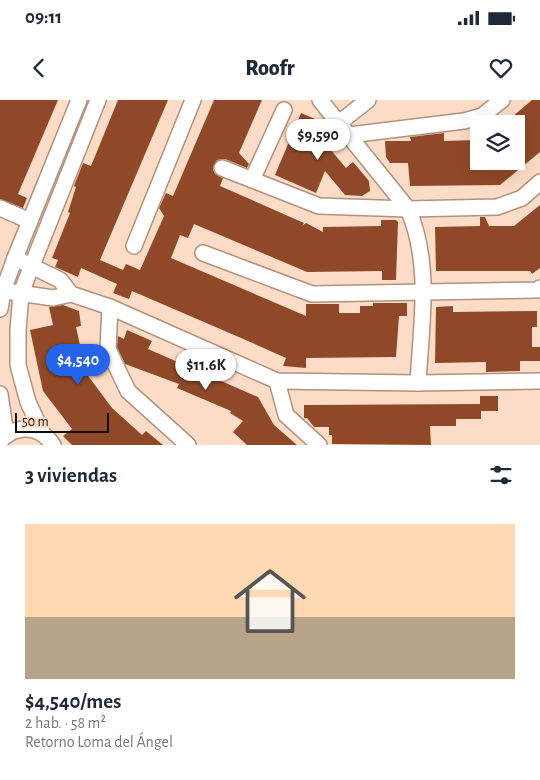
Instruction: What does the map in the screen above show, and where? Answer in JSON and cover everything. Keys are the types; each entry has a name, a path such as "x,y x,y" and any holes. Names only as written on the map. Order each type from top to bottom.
{"street":[{"path":"0,309 3,291 15,258 79,100"},
{"path":"48,439 28,402 18,365 21,293 98,100"},
{"path":"134,246 194,100"},
{"path":"320,100 408,209 417,230 422,255 423,294 418,383"},
{"path":"339,123 368,100"},
{"path":"349,136 464,121 482,116 502,100"},
{"path":"252,180 284,110"},
{"path":"222,168 319,206 408,209 497,207 522,198 540,182"},
{"path":"0,208 30,221"},
{"path":"203,253 312,294 423,294 537,290 540,288"},
{"path":"15,258 60,280 71,294"},
{"path":"3,291 53,298 71,294 110,307 278,381 418,383 540,381"},
{"path":"110,307 108,349 128,391 188,445"},
{"path":"278,381 286,415 319,445"},
{"path":"0,394 3,438 24,428 48,439"}],"building":[{"path":"0,100 58,100 18,194 27,198 23,208 0,199"},
{"path":"118,100 168,100 100,260 123,270 126,264 140,270 164,216 159,208 166,193 173,196 214,100 262,100 239,153 249,164 247,168 225,159 217,160 213,169 215,174 223,178 220,186 304,223 302,226 306,223 323,232 323,227 381,226 381,220 396,220 398,222 396,280 382,280 382,271 307,272 194,224 188,238 180,235 171,258 306,316 306,304 339,304 339,313 360,313 360,306 373,306 373,303 407,303 407,316 399,316 396,357 306,358 306,368 283,366 286,358 132,291 129,299 113,293 117,284 81,268 78,277 55,267 58,260 52,258 70,213 68,212 76,187 74,186 83,163 91,166"},
{"path":"532,100 540,100 540,152 525,164 525,115 514,115"},
{"path":"301,113 315,119 335,145 330,149 346,168 353,162 369,181 370,191 362,196 345,195 325,171 316,193 275,175"},
{"path":"444,133 444,141 470,140 470,170 518,170 500,185 410,186 408,163 390,163 386,157 385,141 411,141 410,137"},
{"path":"540,205 540,268 532,274 530,271 436,271 435,227 480,226 480,217 485,217 489,226 514,226"},
{"path":"63,305 79,311 81,326 76,327 86,373 112,408 142,435 146,431 163,445 72,445 63,436 72,429 43,391 30,330 53,325 49,307"},
{"path":"453,306 453,312 537,311 537,327 532,327 532,347 540,347 540,361 520,361 520,371 486,372 486,362 435,363 436,307"},
{"path":"127,330 152,341 148,349 258,397 274,425 297,445 247,445 233,432 243,421 230,413 231,411 177,388 179,384 125,364 117,347 118,336 124,339"},
{"path":"480,396 498,396 498,411 481,411 481,419 456,419 456,426 430,426 431,445 332,444 332,435 329,435 329,427 314,427 307,418 304,418 304,405 480,404"}]}
